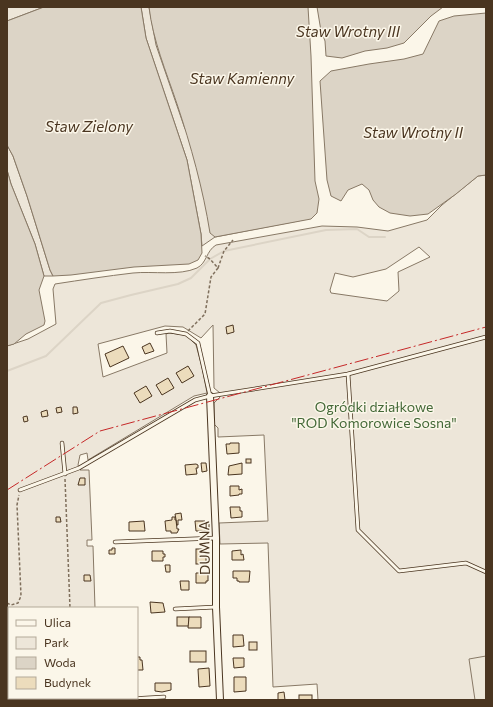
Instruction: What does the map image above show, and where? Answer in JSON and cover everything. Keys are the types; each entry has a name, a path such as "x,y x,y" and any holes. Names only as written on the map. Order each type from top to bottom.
{"street":[{"name":"DUMNA","path":"210,396 216,538 216,607 220,700"}],"lane":[{"path":"156,333 170,331 186,334 198,343 210,396"},
{"path":"20,490 65,474 89,463 195,400 210,396 348,374 486,337"},
{"path":"348,374 358,530 399,571 466,563 486,572"},
{"path":"62,443 65,474"},
{"path":"115,542 216,538"},
{"path":"175,609 216,607"},
{"path":"138,698 164,697"}],"path":[{"path":"186,334 205,314 211,277 218,268 224,252 233,240"},
{"path":"205,256 218,268"},
{"path":"65,474 70,607"},
{"path":"7,603 11,605 18,603 21,596 17,505 20,490"}],"green space":[{"path":"7,7 44,7 7,21"},
{"path":"141,7 149,7 156,45 185,129 303,220 215,237 202,246 187,160 146,38"},
{"path":"7,145 13,156 53,276 44,276 35,244 11,184 7,170"},
{"name":"Ogródki działkowe \"ROD Komorowice Sosna\"","path":"486,175 486,700 318,700 317,684 273,687 268,543 220,544 219,523 268,521 264,435 218,437 218,428 214,424 214,403 220,397 220,393 214,388 213,325 201,338 183,327 165,326 98,344 103,377 167,353 166,334 186,335 196,345 207,393 194,396 88,460 87,453 80,455 78,465 80,470 89,470 92,540 87,540 87,546 93,546 95,607 8,607 7,662 7,346 28,339 56,324 53,289 55,284 133,273 182,272 200,266 210,250 216,245 322,226 357,227 388,231 427,220 442,205 478,176","holes":["419,247 430,257 398,272 399,291 387,301 331,293 330,290 335,273 353,277 386,269"]}],"shaded area":[{"path":"486,656 486,700 475,700 469,659"}],"water":[{"name":"Staw Zielony","path":"44,7 141,7 146,38 187,160 201,234 202,253 198,260 189,264 134,267 53,276 13,156 7,145 7,21"},
{"name":"Staw Kamienny","path":"149,7 308,7 315,181 319,199 317,213 311,219 215,237 210,233 196,168 182,120 164,68"},
{"name":"Staw Wrotny III","path":"317,7 443,7 431,16 404,43 387,48 365,51 342,58 326,56 325,41 321,31"},
{"name":"Staw Wrotny II","path":"486,13 486,175 478,176 428,214 410,216 390,213 379,207 373,200 369,190 362,184 348,190 341,201 331,196 327,180 320,81 331,71 404,59 423,54 439,21 454,16"},
{"path":"7,170 11,184 35,244 44,276 39,290 45,321 44,325 26,334 14,344 7,346"}],"building":[{"path":"233,325 234,332 227,334 226,327"},
{"path":"150,343 154,351 145,354 142,347"},
{"path":"123,346 129,358 110,367 105,354"},
{"path":"188,366 194,376 182,383 176,373"},
{"path":"168,378 174,388 162,395 156,385"},
{"path":"146,386 152,396 140,403 134,393"},
{"path":"61,407 62,412 57,413 56,408"},
{"path":"73,407 77,407 78,413 73,414"},
{"path":"47,410 48,416 42,417 41,412"},
{"path":"27,416 28,421 24,422 23,417"},
{"path":"239,443 239,453 227,454 226,444"},
{"path":"246,459 251,459 251,463 246,463"},
{"path":"201,463 206,463 207,471 202,472"},
{"path":"242,463 242,474 228,475 229,466"},
{"path":"185,465 198,465 198,468 196,468 197,474 186,475"},
{"path":"80,478 85,478 85,485 78,485"},
{"path":"230,486 239,486 239,490 242,489 242,494 230,496"},
{"path":"230,507 240,507 242,517 231,518"},
{"path":"181,513 182,520 178,520 177,525 175,514"},
{"path":"56,517 60,517 61,522 56,522"},
{"path":"172,517 175,517 177,529 179,529 177,533 166,531 165,521 172,520"},
{"path":"144,521 145,531 129,531 129,522"},
{"path":"195,521 205,521 205,531 196,531"},
{"path":"209,523 209,530 205,530 205,524"},
{"path":"112,548 115,548 115,554 109,554 109,550 112,550"},
{"path":"196,549 206,549 206,564 196,564"},
{"path":"241,550 241,555 243,554 244,560 232,560 232,551"},
{"path":"152,551 163,551 165,557 163,557 163,561 152,561"},
{"path":"165,565 170,565 170,572 166,572"},
{"path":"233,571 250,571 249,582 237,581 237,578 233,578"},
{"path":"196,573 208,573 208,581 206,581 206,583 196,583"},
{"path":"84,575 90,575 91,581 84,581"},
{"path":"180,581 189,581 189,590 181,590"},
{"path":"150,602 163,603 165,612 151,613"},
{"path":"177,617 189,617 189,626 177,626"},
{"path":"189,617 201,617 201,628 188,628"},
{"path":"233,635 243,635 244,646 233,647"},
{"path":"249,642 257,642 257,650 249,650"},
{"path":"190,651 206,651 206,662 190,662"},
{"path":"138,657 142,660 143,670 138,670"},
{"path":"233,658 244,658 244,667 234,668"},
{"path":"209,668 210,686 199,687 198,669"},
{"path":"234,677 246,677 246,691 234,692"},
{"path":"155,683 171,683 171,690 162,692 155,691"},
{"path":"284,692 285,700 278,700 278,693"},
{"path":"299,695 312,695 312,700 299,700"}],"waterway":[{"path":"7,371 46,356 101,303 178,284 191,278 210,259 224,251 326,230 357,229 369,237 385,237"}],"power":[{"path":"7,490 100,431 486,327"}]}
